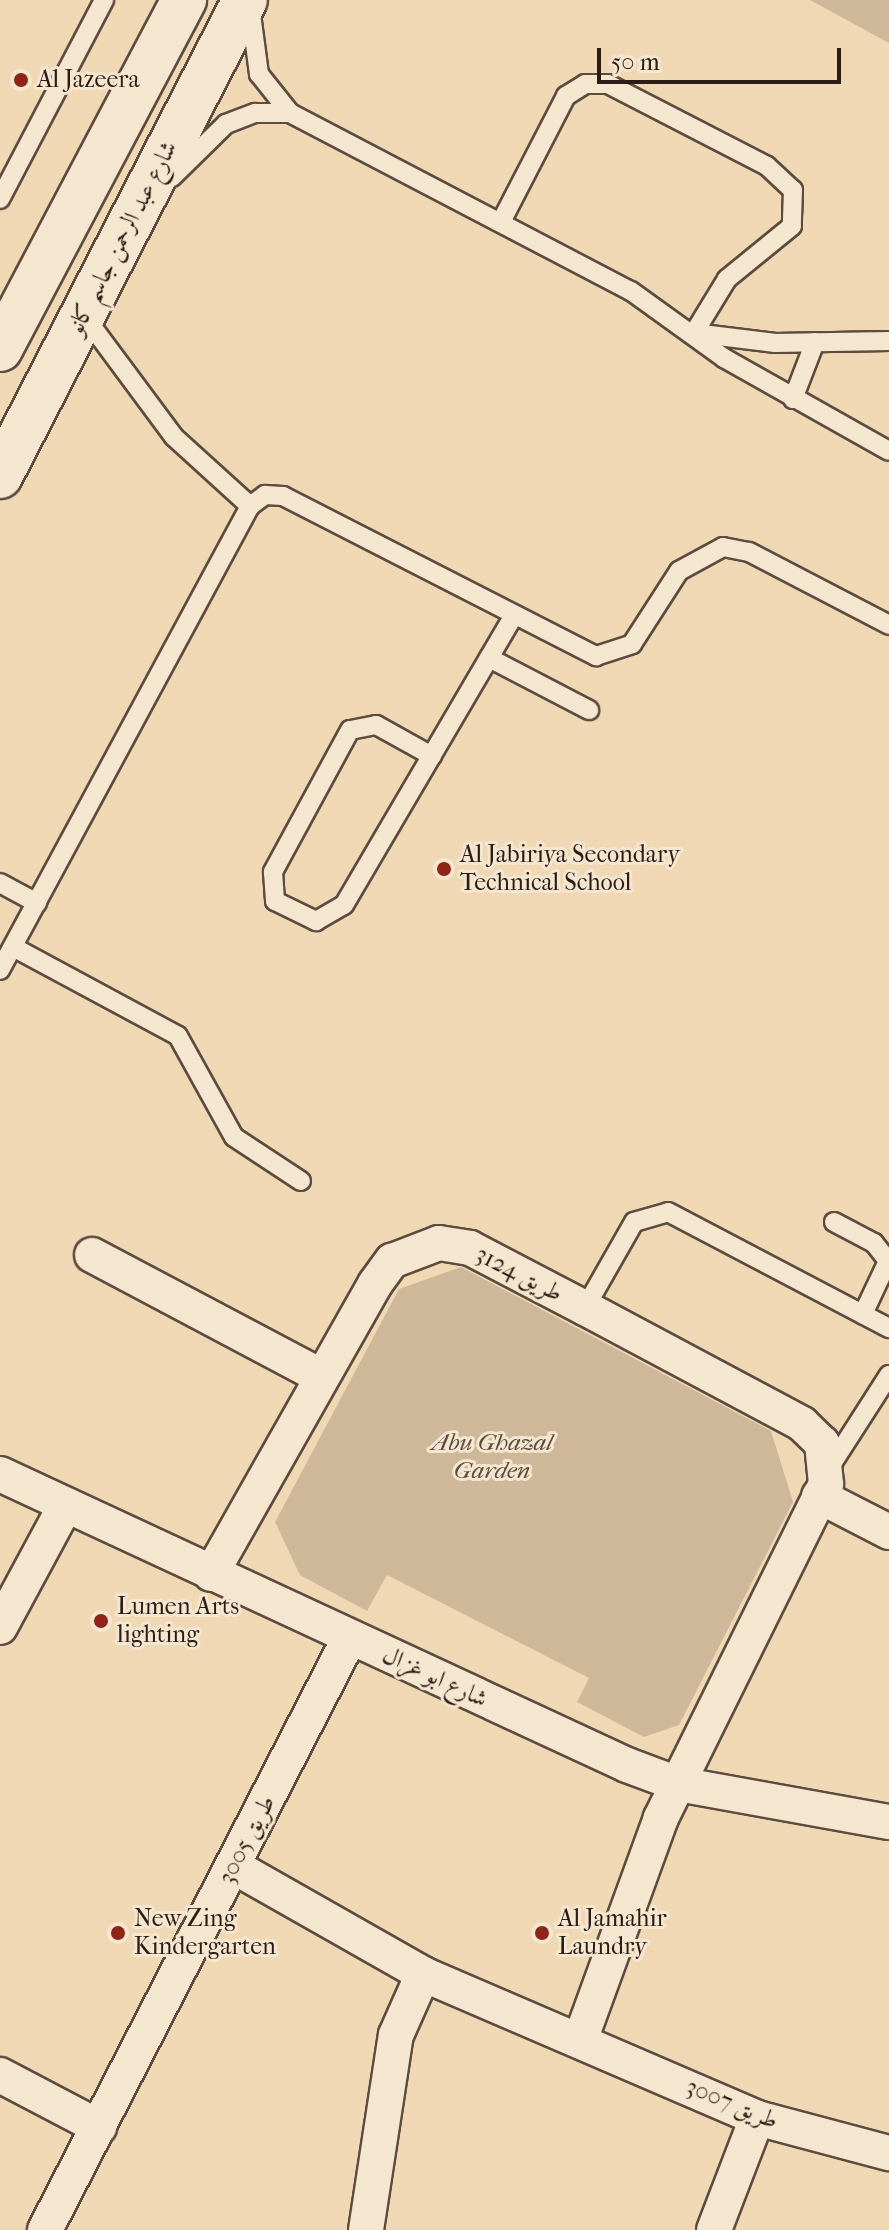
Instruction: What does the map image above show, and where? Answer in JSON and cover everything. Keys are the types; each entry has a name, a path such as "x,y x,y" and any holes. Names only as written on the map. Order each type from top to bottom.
{"main road":[{"path":"0,349 184,0"},
{"name":"شارع عبد الرحمن جاسم كانو","path":"0,476 245,0"}],"street":[{"name":"طريق 3124","path":"211,1574 375,1284 414,1248 439,1243 470,1248 802,1424 822,1443 824,1483"},
{"path":"92,1255 322,1377"},
{"name":"شارع ابو غزال","path":"0,1474 64,1508 678,1784 889,1822"},
{"path":"581,2038 678,1784 824,1483 889,1532"},
{"path":"0,1627 64,1508"},
{"name":"طريق 3005","path":"45,2230 350,1637"},
{"name":"طريق 3007","path":"233,1866 423,1974 581,2038 757,2118 889,2153"},
{"path":"366,2230 396,2035 423,1974"},
{"path":"0,2075 99,2127"},
{"path":"714,2230 757,2118"}],"lane":[{"path":"0,199 104,0"},
{"path":"254,0 250,50 259,74 290,113 502,220 694,333 793,399 889,451"},
{"path":"502,220 566,96 585,84 608,84 767,166 793,190 792,226 727,279 694,333"},
{"path":"130,223 226,124 255,113 290,113"},
{"path":"83,314 108,358 174,437 250,506"},
{"path":"694,333 815,342 889,341"},
{"path":"793,399 815,342"},
{"path":"0,970 250,506 265,495 283,496 584,653 621,651 641,635 688,562 723,547 749,552 889,625"},
{"path":"432,756 376,725 350,730 273,872 275,901 306,919 337,913 432,756 513,617"},
{"path":"489,658 589,710"},
{"path":"0,883 37,903"},
{"path":"13,947 178,1036 234,1137 301,1181"},
{"path":"585,1308 626,1231 656,1211 889,1328"},
{"path":"834,1222 880,1247 888,1261 863,1314"},
{"path":"824,1483 889,1375"}],"green space":[{"path":"810,0 889,0 889,43"},
{"name":"Abu Ghazal Garden","path":"461,1267 771,1431 793,1502 679,1725 644,1737 577,1702 589,1678 387,1575 367,1611 300,1575 275,1522 399,1289"}],"place":[{"name":"Al Jazeera","path":"21,80"},
{"name":"Al Jabiriya Secondary Technical School","path":"444,869"},
{"name":"Lumen Arts lighting","path":"101,1621"},
{"name":"New Zing Kindergarten","path":"118,1933"},
{"name":"Al Jamahir Laundry","path":"542,1933"}]}
